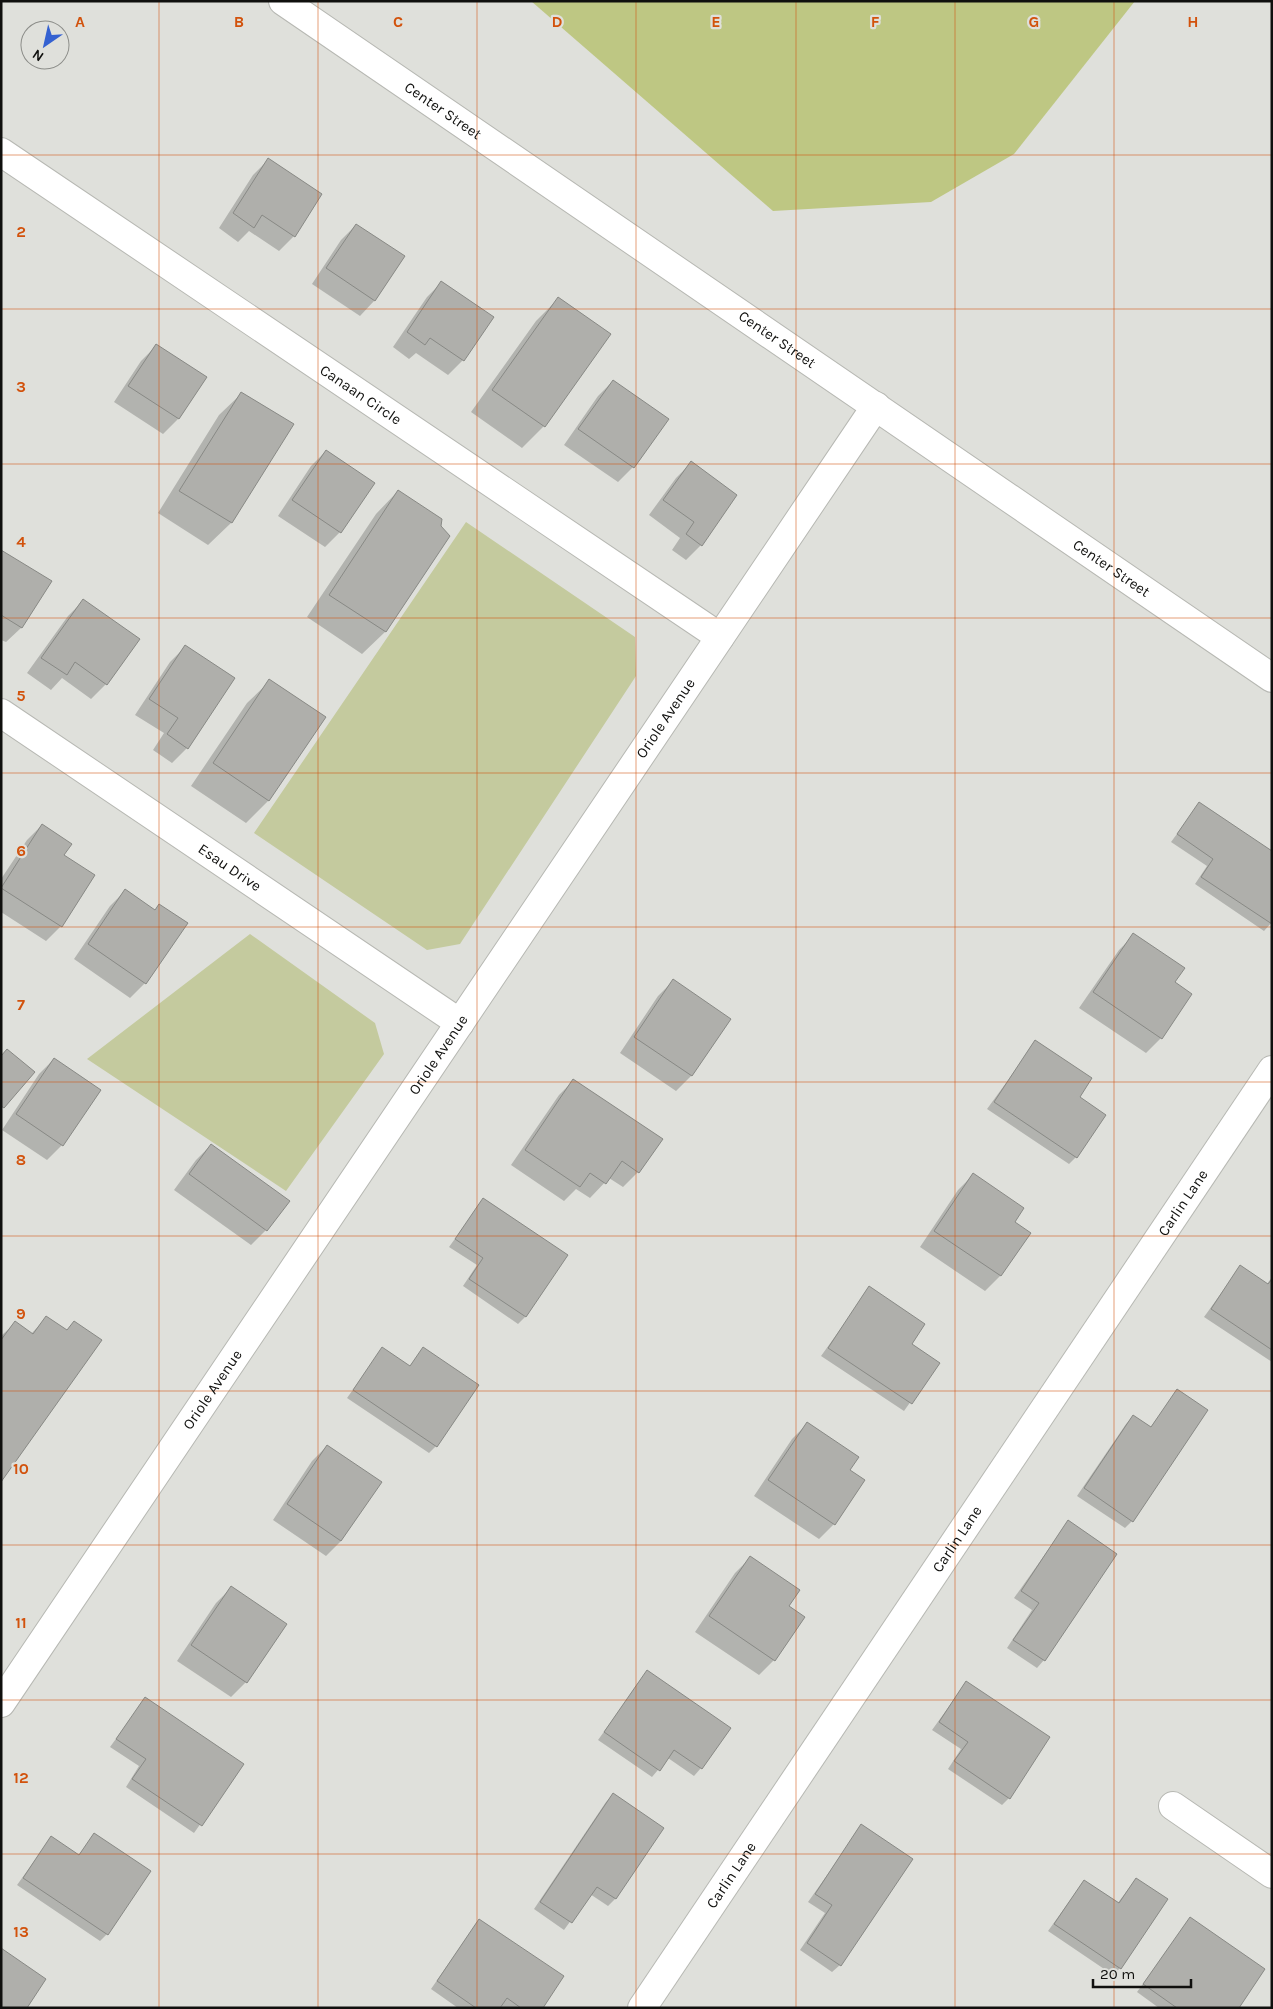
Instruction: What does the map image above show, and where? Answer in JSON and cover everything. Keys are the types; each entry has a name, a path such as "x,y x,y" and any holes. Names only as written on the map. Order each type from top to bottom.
{"street":[{"name":"Center Street","path":"283,1 1272,678"},
{"name":"Canaan Circle","path":"1,152 720,637"},
{"name":"Oriole Avenue","path":"1,1703 876,406"},
{"name":"Esau Drive","path":"1,712 460,1023"},
{"name":"Carlin Lane","path":"642,2008 1272,1070"},
{"path":"1174,1806 1272,1874"}],"shaded area":[{"path":"531,1 1135,1 1014,154 931,202 773,211"},
{"path":"466,522 635,637 636,676 460,944 427,950 254,833"},
{"path":"250,934 375,1023 384,1054 286,1191 87,1059"}],"building":[{"path":"268,158 322,194 295,237 262,215 254,228 233,213"},
{"path":"356,224 405,256 375,301 326,268"},
{"path":"441,281 494,317 464,361 430,338 425,345 407,332"},
{"path":"558,297 611,334 545,427 492,390"},
{"path":"156,344 207,377 179,419 128,386"},
{"path":"613,380 669,419 634,468 578,429"},
{"path":"241,392 294,424 232,523 179,491"},
{"path":"326,450 375,483 341,533 292,500"},
{"path":"691,461 737,495 702,546 686,534 694,522 663,500"},
{"path":"398,490 442,519 441,526 450,536 386,632 329,595"},
{"path":"1,550 52,581 22,628 1,615"},
{"path":"83,599 140,639 107,685 75,662 67,675 41,658"},
{"path":"185,645 235,678 188,749 167,734 178,718 149,699"},
{"path":"269,679 326,717 269,801 213,763"},
{"path":"1199,802 1272,851 1272,924 1201,877 1213,859 1177,834"},
{"path":"42,824 72,844 64,855 95,875 62,927 1,888"},
{"path":"125,889 155,910 159,904 188,923 146,984 88,944"},
{"path":"1133,933 1185,968 1175,982 1192,994 1162,1039 1093,992"},
{"path":"673,979 731,1019 692,1076 634,1037"},
{"path":"1035,1040 1092,1078 1080,1097 1106,1115 1077,1158 994,1102"},
{"path":"7,1049 35,1072 4,1108 1,1106 1,1056"},
{"path":"54,1058 101,1090 63,1146 16,1114"},
{"path":"573,1079 663,1139 639,1173 622,1161 606,1184 590,1173 580,1187 525,1150"},
{"path":"211,1144 290,1201 267,1231 189,1174"},
{"path":"973,1173 1024,1208 1015,1222 1031,1233 1001,1276 934,1231"},
{"path":"483,1198 568,1255 526,1317 469,1279 483,1258 455,1239"},
{"path":"1240,1265 1268,1284 1272,1279 1272,1350 1211,1309"},
{"path":"869,1286 925,1324 912,1344 940,1363 912,1404 828,1348"},
{"path":"46,1316 67,1330 74,1321 102,1340 1,1482 1,1340 15,1321 33,1334"},
{"path":"382,1347 410,1366 423,1347 479,1385 437,1447 353,1390"},
{"path":"1177,1389 1208,1410 1133,1522 1084,1488 1133,1415 1151,1427"},
{"path":"807,1422 859,1457 850,1470 865,1480 835,1525 768,1480"},
{"path":"327,1445 382,1482 341,1541 287,1504"},
{"path":"1068,1520 1117,1554 1045,1661 1013,1640 1039,1603 1021,1591"},
{"path":"750,1556 800,1590 789,1606 805,1617 775,1661 709,1616"},
{"path":"231,1586 287,1624 247,1683 191,1645"},
{"path":"647,1670 731,1728 702,1769 674,1750 660,1771 604,1732"},
{"path":"966,1681 1050,1737 1010,1799 954,1761 968,1742 939,1722"},
{"path":"145,1697 244,1764 202,1826 132,1779 146,1759 116,1739"},
{"path":"613,1793 664,1828 616,1899 597,1887 572,1923 540,1902"},
{"path":"861,1824 913,1859 841,1966 807,1943 832,1905 815,1894"},
{"path":"94,1833 151,1871 108,1935 23,1878 51,1836 79,1855"},
{"path":"1136,1878 1168,1899 1121,1969 1054,1924 1084,1880 1119,1903"},
{"path":"1190,1917 1265,1969 1239,2008 1177,2008 1143,1984"},
{"path":"479,1919 564,1976 543,2008 521,2008 507,1998 500,2008 476,2008 437,1981"},
{"path":"1,1948 46,1979 27,2008 1,2008"}]}
